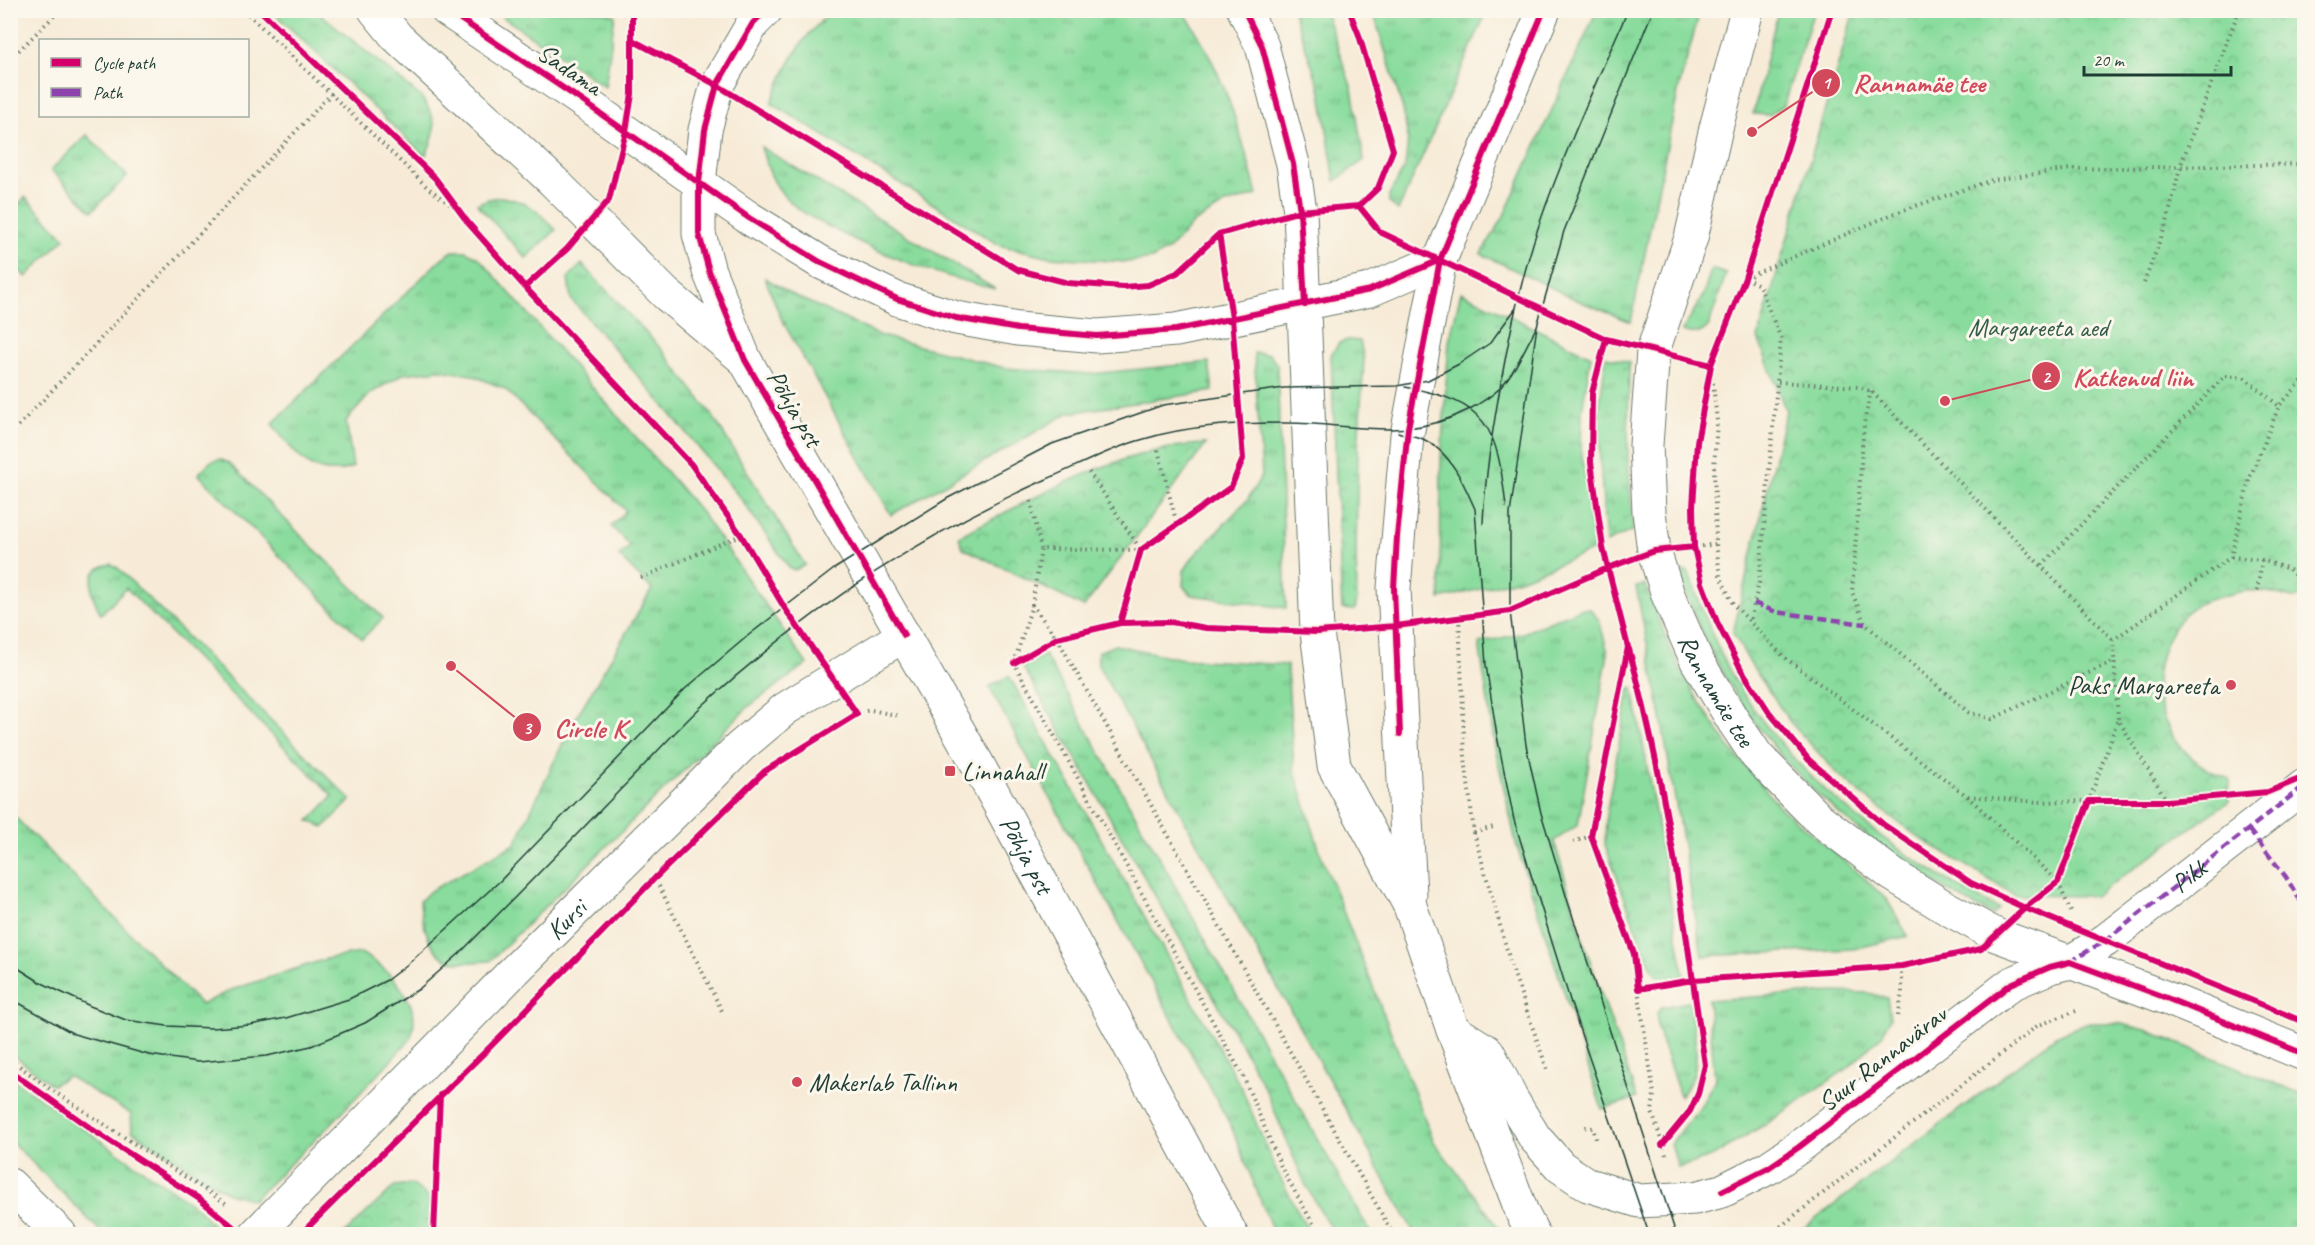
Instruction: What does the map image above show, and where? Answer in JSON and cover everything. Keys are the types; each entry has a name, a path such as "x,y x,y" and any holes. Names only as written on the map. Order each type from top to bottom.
{"main road":[{"path":"375,10 397,37 554,182 666,294 745,360"},
{"name":"Sadama","path":"447,10 582,100 749,218 820,262 897,299 956,318 1018,329 1097,336 1176,330 1370,290 1440,260"},
{"name":"Põhja pst","path":"766,10 753,23 717,85 705,130 699,183 699,234 709,271 745,360 977,763 1232,1234"},
{"path":"1244,10 1262,46 1293,164 1300,211 1317,632 1334,766 1410,906 1453,1030 1522,1215 1533,1234"},
{"path":"1410,906 1396,626 1396,548 1407,435 1440,260 1544,10"},
{"name":"Rannamäe tee","path":"1747,10 1690,238 1653,351 1646,445 1649,512 1654,551 1680,623 1714,692 1757,756 1819,819 1856,849 1943,906 1996,935 2164,997 2304,1054"},
{"name":"Kursi","path":"257,1233 511,974 741,747 785,709 904,635"},
{"name":"Pikk","path":"2070,962 2092,934 2304,786"},
{"name":"Suur Rannavärav","path":"1453,1030 1488,1052 1511,1098 1535,1138 1561,1167 1588,1185 1638,1201 1695,1198 1722,1191 1800,1147 2011,984 2050,967 2070,962"},
{"path":"10,1185 60,1234"}],"path":[{"path":"10,59 60,10"},
{"path":"244,10 427,187 462,215"},
{"path":"1829,22 1833,10 1853,13 1858,10"},
{"path":"2144,283 2167,222 2180,167 2239,10"},
{"path":"10,435 332,93"},
{"path":"1745,278 1895,213 1992,180 2071,169 2304,164"},
{"path":"441,187 462,215"},
{"path":"1740,289 1748,267"},
{"path":"1745,278 1759,285 1781,339 1759,583 1750,623"},
{"path":"1653,351 1711,365"},
{"path":"1707,387 1715,354"},
{"path":"1711,365 1717,421 1714,469 1716,544 1720,576 1733,604 1783,656 1967,796 2058,882 2092,934"},
{"path":"2042,565 2224,376 2245,378 2278,406"},
{"path":"2231,557 2249,480 2278,406 2304,379"},
{"path":"1778,382 1858,387 1871,391 2113,640 2118,719 2058,882 2025,908"},
{"path":"1871,391 1864,423 1852,592 1865,624 1968,712 1992,719 2114,661"},
{"path":"1158,450 1177,525"},
{"path":"1089,472 1142,550"},
{"path":"1031,501 1041,549 1032,605 1014,663 1244,1076 1282,1169 1318,1234"},
{"path":"1168,531 1186,519"},
{"path":"735,526 747,544"},
{"path":"641,578 741,535"},
{"path":"1694,537 1696,556"},
{"path":"1139,560 1142,550 1150,544"},
{"path":"1597,573 1654,551 1716,544"},
{"path":"1041,549 1142,550"},
{"path":"2113,640 2231,557 2262,560 2289,569 2304,586"},
{"path":"1605,558 1634,669"},
{"path":"2257,591 2262,560"},
{"path":"1032,605 1057,638 1393,1234"},
{"path":"1396,626 1467,615"},
{"path":"1459,617 1466,758 1474,832 1512,968 1551,1078"},
{"path":"1048,643 1067,636"},
{"path":"1628,646 1591,836 1634,954 1654,1094 1652,1112 1669,1164"},
{"path":"1014,663 1022,658"},
{"path":"1967,796 2038,802 2167,801 2118,719"},
{"path":"1474,832 1493,827"},
{"path":"1573,842 1591,836"},
{"path":"655,878 722,1011"},
{"path":"1891,967 1913,963"},
{"path":"1896,1022 1902,993 1902,966"},
{"path":"1692,969 1695,990"},
{"path":"1638,989 1704,979"},
{"path":"1771,1234 2037,1026 2071,1012 2082,1011"},
{"path":"10,1059 50,1089 231,1207 257,1233"},
{"path":"1575,1125 1593,1128 1599,1146"},
{"path":"1662,1145 1669,1136"}],"green space":[{"path":"1597,10 1700,11 1679,87 1631,322 1579,301 1481,254 1502,220"},
{"path":"272,11 317,11 421,97 431,112 434,126 432,139 425,156"},
{"path":"494,11 599,11 615,15 605,87"},
{"path":"832,11 1183,11 1219,76 1237,123 1257,195 1225,204 1192,224 1169,249 1152,259 1127,262 1050,257 999,245 771,103 796,52 811,32"},
{"path":"1293,11 1325,11 1352,89 1364,160 1335,181 1321,92"},
{"path":"1373,11 1487,11 1398,211 1389,202 1389,195 1405,167 1408,139 1403,109"},
{"path":"1778,11 1814,11 1783,106 1769,115 1753,114"},
{"name":"Margareeta aed","path":"1854,11 2304,11 2304,591 2296,599 2260,591 2231,594 2196,605 2177,623 2169,635 2161,656 2158,696 2163,715 2170,732 2181,747 2211,771 2230,779 2229,801 2095,896 2015,895 1918,837 1838,774 1790,722 1750,663 1733,633 1786,411 1758,338"},
{"path":"87,135 127,176 92,211 51,170"},
{"path":"761,147 995,289 934,272 896,258 859,242 806,214 788,200 778,188 768,169"},
{"path":"25,197 65,238 26,277 10,262 11,212"},
{"path":"501,197 526,204 544,217 556,230 526,258 477,204"},
{"path":"453,251 466,251 479,258 677,484 703,515 807,664 748,707 490,961 466,962 452,961 437,952 424,927 420,901 430,891 515,844 571,726 652,589 619,556 630,546 611,526 626,511 505,389 472,375 439,370 403,374 371,393 346,421 353,467 339,471 315,468 306,462 272,424 442,258"},
{"path":"582,264 662,350 712,415 805,565 795,570 790,569 741,499 571,299 568,278"},
{"path":"1711,269 1726,274 1709,325 1697,333 1682,331 1704,294"},
{"path":"765,278 793,295 881,336 1005,368 1091,374 1209,362 1213,391 1068,413 891,515 781,318"},
{"path":"1461,292 1591,356 1582,410 1581,449 1594,550 1520,579 1440,599 1441,459 1449,341"},
{"path":"1348,340 1360,341 1364,360 1358,448 1357,600 1355,610 1342,609 1331,355 1339,343"},
{"path":"1254,353 1269,354 1277,365 1286,608 1192,595 1183,586 1184,571 1193,557 1248,499 1262,475"},
{"path":"1606,357 1629,362 1628,457 1633,530 1606,543 1599,410"},
{"path":"1206,444 1084,607 963,548 959,536 1078,477 1141,455"},
{"path":"219,459 229,463 383,618 362,639 198,474 210,462"},
{"path":"111,564 118,568 351,800 324,827 309,821 333,796 126,588 101,614 92,592 93,577 96,571"},
{"path":"1679,571 1688,572 1706,619 1735,681 1769,729 1796,761 1826,791 1891,843 1962,889 1999,909 1992,915 1939,886 1889,853 1842,816 1799,775 1761,731 1728,682 1700,629"},
{"path":"1645,585 1672,652 1698,700 1729,747 1782,809 1861,875 1887,900 1908,936 1853,949 1702,956 1657,694 1636,587"},
{"path":"1581,609 1590,609 1599,620 1608,653 1578,825 1554,841 1584,943 1637,1098 1602,1109 1517,847 1495,747 1479,643 1523,633"},
{"path":"1115,645 1183,659 1287,665 1294,769 1321,855 1434,1142 1494,1221 1501,1234 1415,1234 1098,665 1098,652"},
{"path":"1045,655 1371,1234 1334,1234 1304,1182 1267,1093 1238,1039 1023,667"},
{"path":"1009,676 1242,1089 1274,1166 1310,1234 1274,1234 1231,1126 989,687"},
{"path":"1633,688 1684,976 1661,978 1656,975 1645,953 1605,845 1606,815 1629,690"},
{"path":"11,813 201,1005 231,990 326,959 361,953 383,969 403,990 413,1014 413,1028 409,1041 330,1125 253,1200 228,1193 132,1131 131,1114 68,1076 52,1085 11,1053"},
{"path":"1834,992 1869,993 1887,998 1890,1018 1883,1034 1849,1067 1772,1120 1713,1156 1678,1168 1671,1143 1700,1108 1715,1079 1708,1000"},
{"path":"1689,1002 1696,1061 1691,1080 1680,1096 1657,1028 1657,1013 1662,1007"},
{"path":"2086,1023 2118,1023 2146,1030 2304,1095 2304,1234 1796,1234 2056,1036"},
{"path":"11,1078 199,1209 219,1232 217,1234 103,1234 11,1141"},
{"path":"412,1184 430,1198 428,1234 344,1234 395,1186"}],"tram line":[{"path":"1483,524 1496,409 1510,334 1528,261 1559,171 1628,10"},
{"path":"1653,10 1564,231 1537,326 1510,514 1510,611 1526,745 1541,813 1676,1234"},
{"path":"10,963 40,982 90,1006 126,1020 167,1026 212,1028 250,1025 286,1018 349,999 387,980 409,963 500,881 685,689 750,634 834,569 948,498 1052,444 1163,405 1284,388 1397,386 1428,380 1459,364 1490,343 1516,308"},
{"path":"10,998 74,1034 149,1055 198,1062 267,1056 311,1046 365,1023 419,989 459,954 682,726 742,671 823,607 910,551 954,525 1047,479 1119,447 1161,434 1215,426 1287,423 1400,429 1445,420 1468,410 1500,388 1516,366 1537,326"},
{"path":"1405,387 1455,401 1471,410 1484,423 1498,457 1506,507"},
{"path":"1398,432 1419,437 1442,453 1456,470 1475,509 1486,665 1514,820 1574,1013 1649,1234"}],"marked path":[{"path":"1754,603 1776,612 1865,624"},
{"path":"2070,962 2106,940 2304,786"},
{"path":"2249,830 2286,877 2304,907"}],"cycle path":[{"path":"260,10 435,178 469,224 525,287 691,464 741,535 784,607 857,714 765,771 655,878 490,1047 301,1234"},
{"path":"447,10 581,100 749,218 820,262 897,299 956,318 1018,329 1097,336 1176,330 1370,290 1440,260"},
{"path":"525,287 567,249 609,200 626,131 632,94 632,10"},
{"path":"766,10 753,23 717,85 705,130 699,183 699,234 709,271 745,360 904,635"},
{"path":"1244,10 1262,46 1293,164 1300,211 1305,305"},
{"path":"634,41 717,85 1018,270 1068,283 1123,287 1148,285 1177,273 1219,234 1300,211 1359,206 1378,188 1393,150 1359,35 1349,10"},
{"path":"1400,734 1394,588 1397,537 1408,428 1440,260 1544,10"},
{"path":"1832,10 1745,278 1711,365 1697,442 1693,507 1694,547 1702,583 1717,622 1741,669 1769,712 1809,760 1884,825 1971,883 2025,908 2304,1022"},
{"path":"1359,206 1380,232 1606,339 1711,365"},
{"path":"1120,623 1141,550 1231,487 1243,459 1232,318 1219,234"},
{"path":"1606,339 1592,393 1591,462 1603,548 1628,647 1591,836 1634,954 1638,989 1693,980 1902,966 1981,949 2025,908 2058,882 2089,801 2167,801 2268,792 2304,777"},
{"path":"1014,663 1057,638 1120,623 1171,622 1206,628 1317,632 1396,626 1510,611 1608,568 1654,551 1694,547"},
{"path":"1629,649 1664,804 1705,1065 1698,1094 1690,1111 1662,1145"},
{"path":"1722,1191 1768,1168 1799,1147 2011,984 2050,967 2070,962 2164,997 2304,1054"},
{"path":"10,1071 93,1130 198,1198 242,1234"},
{"path":"434,1234 440,1095"}],"place":[{"name":"Rannamäe tee","path":"1752,132"},
{"name":"Katkenud liin","path":"1945,401"},
{"name":"Circle K","path":"451,666"},
{"name":"Paks Margareeta","path":"2231,685"},
{"name":"Linnahall","path":"950,771"},
{"name":"Makerlab Tallinn","path":"797,1082"}]}
